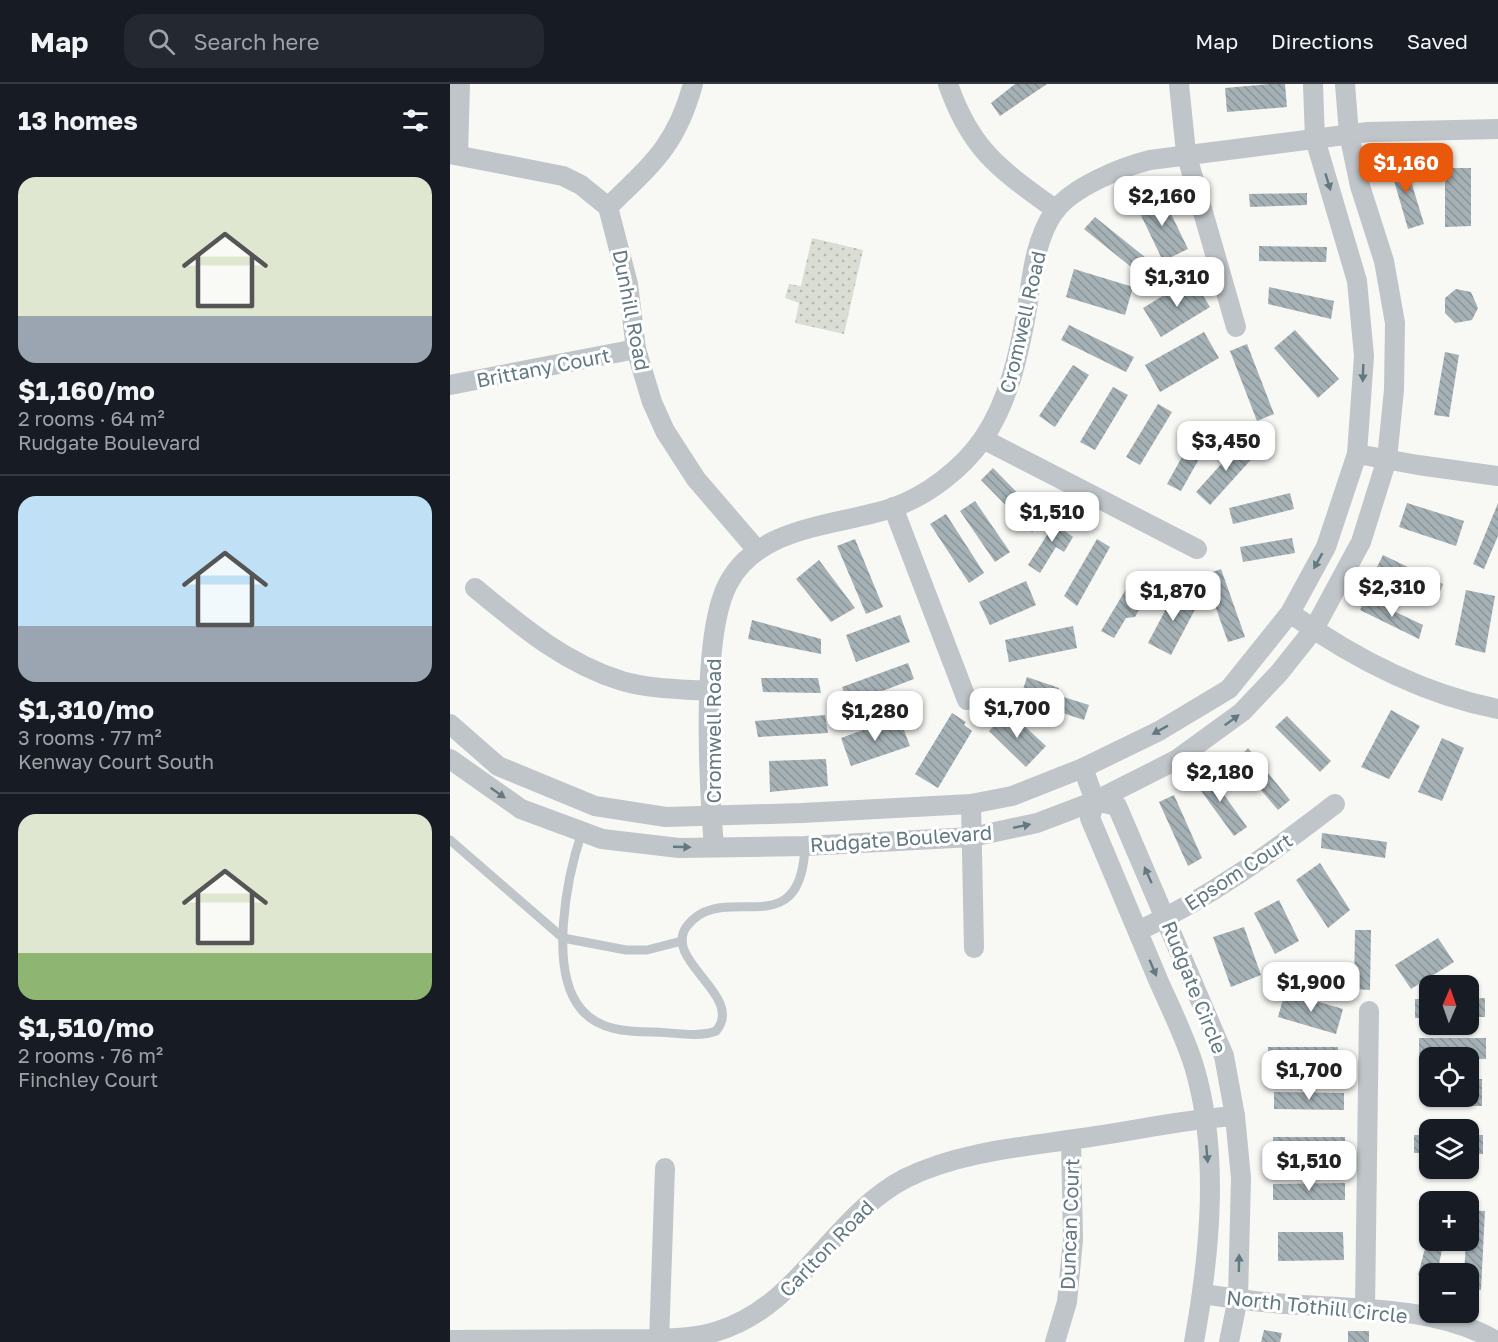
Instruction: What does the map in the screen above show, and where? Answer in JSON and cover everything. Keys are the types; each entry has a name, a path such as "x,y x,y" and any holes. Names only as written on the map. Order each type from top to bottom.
{"street":[{"path":"460,84 454,155 562,176 581,185 608,207 665,149 677,130 693,84"},
{"path":"948,84 959,116 980,147 1008,175 1056,210"},
{"path":"1179,84 1186,153 1236,327"},
{"name":"Rudgate Boulevard","path":"450,724 498,766 595,806 666,817 802,813 971,804 1012,796 1083,768 1159,731 1229,688 1290,613 1326,547 1357,454 1364,356 1357,281 1320,138 1313,84"},
{"name":"Rudgate Boulevard","path":"450,759 521,809 602,839 679,848 805,846 972,837 1037,823 1095,801 1176,760 1242,712 1279,673 1314,629 1361,542 1386,459 1394,390 1395,323 1384,261 1360,186 1349,135 1345,84"},
{"name":"Cromwell Road","path":"714,847 709,691 719,606 729,582 757,550 809,528 893,507 926,492 968,458 983,439 1007,393 1022,334 1034,264 1044,230 1056,210 1083,189 1119,168 1186,153 1349,135 1498,129"},
{"name":"Dunhill Road","path":"608,207 628,284 636,349 652,402 680,456 757,550"},
{"name":"Brittany Court","path":"450,385 636,349"},
{"path":"983,439 1197,549"},
{"path":"1357,454 1498,476"},
{"path":"893,507 967,700"},
{"path":"475,588 546,646 586,668 624,682 709,691"},
{"path":"1290,613 1359,657 1427,690 1464,703 1498,710"},
{"name":"Rudgate Circle","path":"1083,768 1095,801 1090,818 1194,1067 1204,1119 1208,1160 1208,1222 1203,1294 1194,1342"},
{"name":"Rudgate Circle","path":"1095,801 1118,806 1224,1056 1235,1116 1241,1178 1238,1298 1229,1342"},
{"path":"971,804 974,948"},
{"name":"Epsom Court","path":"1138,931 1237,876 1335,804"},
{"path":"582,832 595,806"},
{"path":"802,813 805,846"},
{"path":"1365,1309 1369,1011"},
{"name":"Carlton Road","path":"450,1340 659,1340 692,1337 719,1331 750,1317 776,1300 861,1208 907,1178 959,1160 1071,1140 1235,1116"},
{"name":"Duncan Court","path":"1055,1342 1067,1302 1073,1239 1071,1140"},
{"path":"659,1340 665,1168"},
{"name":"North Tothill Circle","path":"1203,1294 1365,1309 1462,1324 1498,1342"}],"lane":[{"path":"582,832 575,852 563,938 567,984 581,1010 590,1018 625,1032 711,1033 716,1031 722,1020 720,1004 688,958 682,941 688,924 710,911 766,905 784,900 801,880 805,846"},
{"path":"450,840 563,938 626,950 646,950 682,941"}],"shaded area":[{"path":"812,238 863,250 844,334 795,323 799,303 785,298 789,284 801,286"}],"building":[{"path":"1015,84 1047,84 1000,116 991,103"},
{"path":"1285,84 1287,107 1227,112 1225,88"},
{"path":"1404,158 1424,224 1408,229 1389,163"},
{"path":"1445,168 1471,168 1471,226 1445,227"},
{"path":"1161,193 1188,249 1163,261 1136,205"},
{"path":"1307,193 1307,205 1250,207 1249,194"},
{"path":"1095,217 1151,262 1141,275 1084,229"},
{"path":"1259,246 1327,247 1326,262 1259,261"},
{"path":"1074,269 1133,287 1125,315 1066,297"},
{"path":"1192,278 1210,307 1161,337 1143,308"},
{"path":"1269,287 1334,301 1331,319 1268,304"},
{"path":"1456,289 1471,292 1478,308 1472,320 1455,323 1445,313 1445,298"},
{"path":"1069,325 1134,357 1126,372 1061,340"},
{"path":"1295,330 1339,379 1318,398 1274,348"},
{"path":"1204,332 1219,358 1160,392 1145,365"},
{"path":"1247,344 1274,414 1257,421 1230,351"},
{"path":"1445,352 1459,355 1449,417 1434,415"},
{"path":"1073,365 1089,375 1055,427 1039,416"},
{"path":"1113,387 1128,395 1095,450 1080,442"},
{"path":"1158,404 1172,412 1140,465 1126,457"},
{"path":"1199,426 1213,434 1181,491 1167,484"},
{"path":"1243,440 1257,453 1210,505 1196,492"},
{"path":"993,468 1044,520 1032,532 981,480"},
{"path":"1290,493 1294,509 1233,524 1229,508"},
{"path":"975,501 1010,552 995,562 960,511"},
{"path":"1407,503 1464,521 1456,546 1399,527"},
{"path":"1498,503 1498,536 1484,569 1473,564"},
{"path":"1061,513 1073,522 1065,531 1073,537 1064,552 1056,547 1040,573 1028,565"},
{"path":"946,514 984,573 969,583 930,524"},
{"path":"1292,538 1295,553 1243,562 1240,547"},
{"path":"855,539 883,607 866,614 837,546"},
{"path":"1097,539 1110,547 1077,606 1064,596"},
{"path":"1383,555 1443,584 1438,597 1377,567"},
{"path":"819,560 855,608 831,622 796,579"},
{"path":"1221,569 1245,637 1228,642 1204,575"},
{"path":"1135,574 1145,580 1139,589 1148,594 1135,617 1126,618 1114,638 1101,631"},
{"path":"1026,581 1036,605 990,625 979,602"},
{"path":"1176,590 1199,602 1171,655 1148,643"},
{"path":"1466,590 1495,596 1485,653 1455,645"},
{"path":"1366,598 1423,625 1419,639 1360,610"},
{"path":"900,615 910,642 856,662 846,635"},
{"path":"752,620 821,639 821,654 748,639"},
{"path":"1073,626 1077,648 1009,662 1005,640"},
{"path":"908,663 914,679 848,704 842,687"},
{"path":"1027,677 1059,688 1057,695 1089,705 1084,720 1020,699"},
{"path":"761,678 818,678 821,693 763,692"},
{"path":"1391,710 1420,726 1389,779 1361,767"},
{"path":"1008,711 1046,746 1026,767 989,731"},
{"path":"952,713 966,722 964,725 972,731 938,788 915,774"},
{"path":"825,715 828,733 758,737 755,721"},
{"path":"1287,716 1331,761 1320,772 1275,727"},
{"path":"899,717 910,746 851,766 841,738"},
{"path":"1442,738 1464,748 1442,801 1418,792"},
{"path":"1248,748 1290,800 1278,810 1236,761"},
{"path":"826,759 828,786 770,792 769,761"},
{"path":"1207,771 1247,827 1234,836 1193,780"},
{"path":"1174,795 1202,858 1188,866 1159,802"},
{"path":"1322,833 1387,842 1385,858 1321,848"},
{"path":"1320,863 1350,910 1328,928 1296,880"},
{"path":"1279,900 1299,941 1275,954 1254,913"},
{"path":"1244,927 1261,975 1231,987 1213,937"},
{"path":"1355,930 1371,930 1370,990 1354,989"},
{"path":"1438,938 1454,962 1433,975 1419,975 1419,984 1411,989 1395,965"},
{"path":"1285,992 1343,1009 1336,1034 1278,1017"},
{"path":"1479,998 1485,998 1485,1017 1479,1017"},
{"path":"1415,999 1419,999 1419,1018 1415,1018"},
{"path":"1419,1038 1486,1038 1486,1059 1479,1059 1479,1047 1419,1047"},
{"path":"1268,1047 1338,1047 1338,1064 1268,1064"},
{"path":"1479,1079 1482,1079 1482,1106 1479,1106"},
{"path":"1274,1092 1344,1093 1344,1110 1274,1109"},
{"path":"1414,1135 1419,1135 1419,1153 1414,1153"},
{"path":"1479,1135 1483,1135 1483,1154 1479,1154"},
{"path":"1273,1137 1345,1137 1345,1156 1273,1156"},
{"path":"1345,1183 1345,1200 1273,1200 1273,1184"},
{"path":"1479,1211 1485,1211 1481,1290 1479,1290 1479,1263 1465,1263 1465,1251 1479,1251"},
{"path":"1278,1232 1343,1232 1344,1260 1278,1261"},
{"path":"1424,1251 1442,1251 1439,1263 1421,1263"},
{"path":"1264,1330 1282,1333 1280,1342 1261,1342"},
{"path":"1348,1331 1369,1331 1369,1342 1348,1342"}]}
